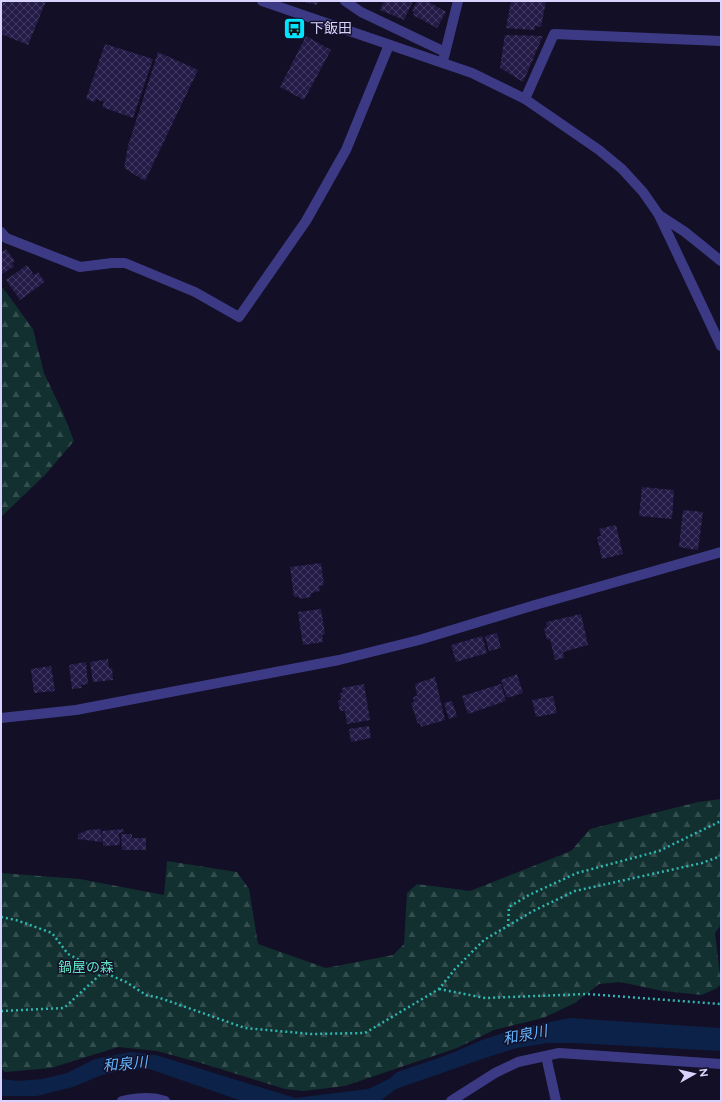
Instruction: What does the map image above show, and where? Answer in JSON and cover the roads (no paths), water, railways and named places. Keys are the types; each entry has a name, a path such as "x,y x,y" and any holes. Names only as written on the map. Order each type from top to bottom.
{"street":[{"path":"262,1 472,73 525,99 599,150 622,169 643,192 659,215 721,346"},
{"path":"345,1 361,12 445,52"},
{"path":"442,63 458,1"},
{"path":"525,99 554,34 721,41"},
{"path":"1,232 6,238 80,267 125,263 195,292 239,317 306,221 346,150 389,45"},
{"path":"659,215 685,232 721,261"},
{"path":"1,718 76,710 339,660 419,640 721,552"},
{"path":"451,1101 495,1073 518,1062 559,1053 721,1064"},
{"path":"546,1056 556,1101"},
{"path":"122,1101 159,1099 165,1101"}],"water":[{"name":"和泉川","path":"570,1018 721,1028 721,1051 575,1043 548,1043 517,1048 488,1057 396,1089 380,1101 242,1101 149,1069 125,1070 102,1075 73,1087 37,1096 1,1096 1,1079 18,1081 42,1079 67,1073 95,1059 130,1052 156,1055 295,1098 368,1089 389,1079 397,1072 447,1055 482,1040 515,1029"}],"place":[{"name":"下飯田","path":"294,28"}],"park label":[{"name":"鍋屋の森","path":"86,967"}]}
